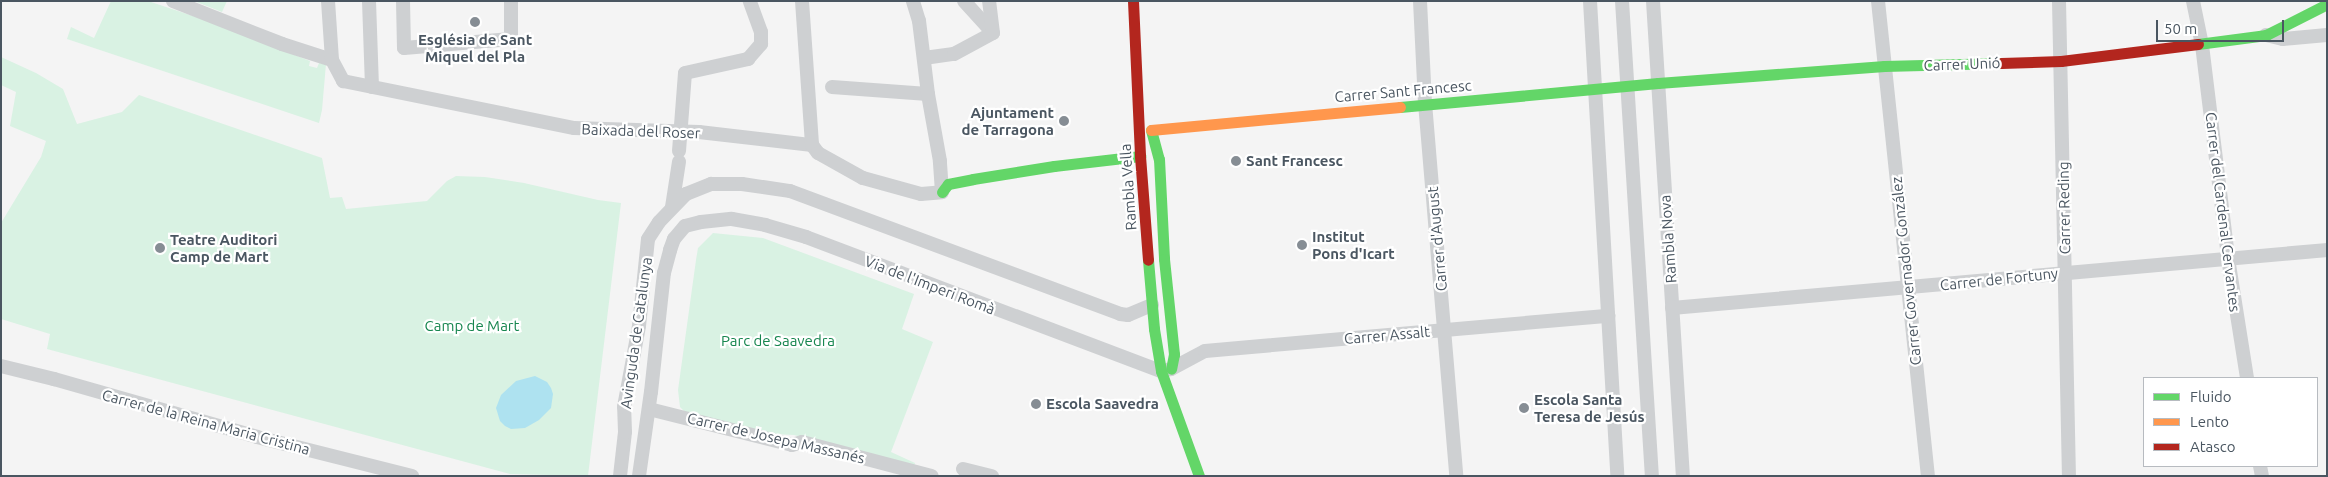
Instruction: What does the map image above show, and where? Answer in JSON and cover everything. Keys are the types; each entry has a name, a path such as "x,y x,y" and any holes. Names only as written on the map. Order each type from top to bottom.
{"street":[{"path":"172,1 282,44 332,60 328,1"},
{"path":"369,1 372,87"},
{"path":"403,1 404,48 511,39 511,1"},
{"path":"672,207 679,156 685,73 748,59 761,44 762,32 750,1"},
{"path":"802,1 812,145 818,153 863,178 921,194 942,192 948,184 973,179 1054,166 1140,156 1151,125"},
{"path":"913,1 919,21 928,94 940,161 942,192"},
{"path":"964,1 993,33"},
{"path":"989,1 993,33"},
{"name":"Rambla Vella","path":"1132,1 1140,156 1152,305 1166,370"},
{"path":"1144,1 1150,100"},
{"name":"Carrer d'August","path":"1420,1 1425,103 1456,476"},
{"path":"1590,1 1617,476"},
{"name":"Rambla Nova","path":"1622,1 1652,476"},
{"name":"Rambla Nova","path":"1653,1 1683,476"},
{"name":"Carrer Governador González","path":"1878,1 1928,476"},
{"name":"Carrer Reding","path":"2059,1 2069,476"},
{"name":"Carrer del Cardenal Cervantes","path":"2193,1 2202,45 2228,258 2246,377"},
{"name":"Carrer Unió","path":"1658,82 1884,66 2061,61 2202,45 2266,35 2327,4"},
{"path":"924,58 954,54 993,33"},
{"name":"Carrer Unió","path":"2266,35 2284,39 2327,35"},
{"name":"Baixada del Roser","path":"332,60 343,81 574,128 699,132 812,145"},
{"name":"Carrer Sant Francesc","path":"1151,125 1658,82"},
{"path":"832,87 928,94"},
{"path":"1151,125 1159,158 1164,259 1174,354 1166,370 1199,476"},
{"name":"Rambla Vella","path":"1151,125 1167,361 1166,370"},
{"path":"672,207 686,194 711,184 742,184 790,191 1128,315 1152,305"},
{"name":"Avinguda de Catalunya","path":"620,476 625,432 624,407 639,326 648,239 672,207"},
{"name":"Via de l'Imperi Romà","path":"685,226 732,219 765,225 806,237 1166,370"},
{"name":"Avinguda de Catalunya","path":"639,476 649,409 664,273 674,239 685,226"},
{"name":"Carrer de Fortuny","path":"1672,308 2327,250"},
{"name":"Carrer Assalt","path":"1166,370 1205,351 1608,316"},
{"name":"Carrer de la Reina Maria Cristina","path":"1,366 54,379 257,437 412,476"},
{"path":"1166,370 1207,476"},
{"name":"Carrer de Josepa Massanés","path":"649,409 792,445 802,442 932,476"},
{"path":"963,469 992,476"}],"green space":[{"path":"111,1 148,1 211,22 310,61 309,66 317,68 319,63 326,64 319,123 67,39 71,27 94,38"},
{"path":"194,1 227,1 222,12"},
{"name":"Camp de Mart","path":"1,57 36,73 63,89 77,124 122,112 139,95 322,158 330,198 342,197 346,209 427,201 447,181 456,176 485,177 524,183 598,200 621,203 588,476 510,474 47,349 50,334 1,319 1,223 41,157 46,141 10,126 16,92 1,85"},
{"name":"Parc de Saavedra","path":"713,233 763,238 914,294 902,329 933,342 891,452 915,463 914,466 794,435 772,434 770,432 766,434 687,414 680,407 678,390 698,248"}],"water":[{"path":"535,376 547,382 551,388 553,394 551,408 539,420 525,428 511,429 505,426 500,421 496,408 501,395 516,381"}],"traffic: fast":[{"path":"2198,44 2266,35 2327,4"},
{"path":"1400,107 1658,83 1884,66 2001,63"},
{"path":"1151,130 1159,159 1164,259 1174,354 1171,369"},
{"path":"942,192 948,184 973,179 1054,166 1140,156"},
{"path":"1148,260 1154,329 1161,371 1199,476"}],"traffic: slow":[{"path":"1151,130 1400,107"}],"traffic: jam":[{"path":"1133,1 1140,156 1148,260"},
{"path":"2001,63 2061,61 2198,44"}],"place":[{"name":"Església de Sant Miquel del Pla","path":"475,22"},
{"name":"Ajuntament de Tarragona","path":"1064,121"},
{"name":"Sant Francesc","path":"1236,161"},
{"name":"Institut Pons d'Icart","path":"1302,245"},
{"name":"Teatre Auditori Camp de Mart","path":"160,248"},
{"name":"Escola Saavedra","path":"1036,404"},
{"name":"Escola Santa Teresa de Jesús","path":"1524,408"}]}
